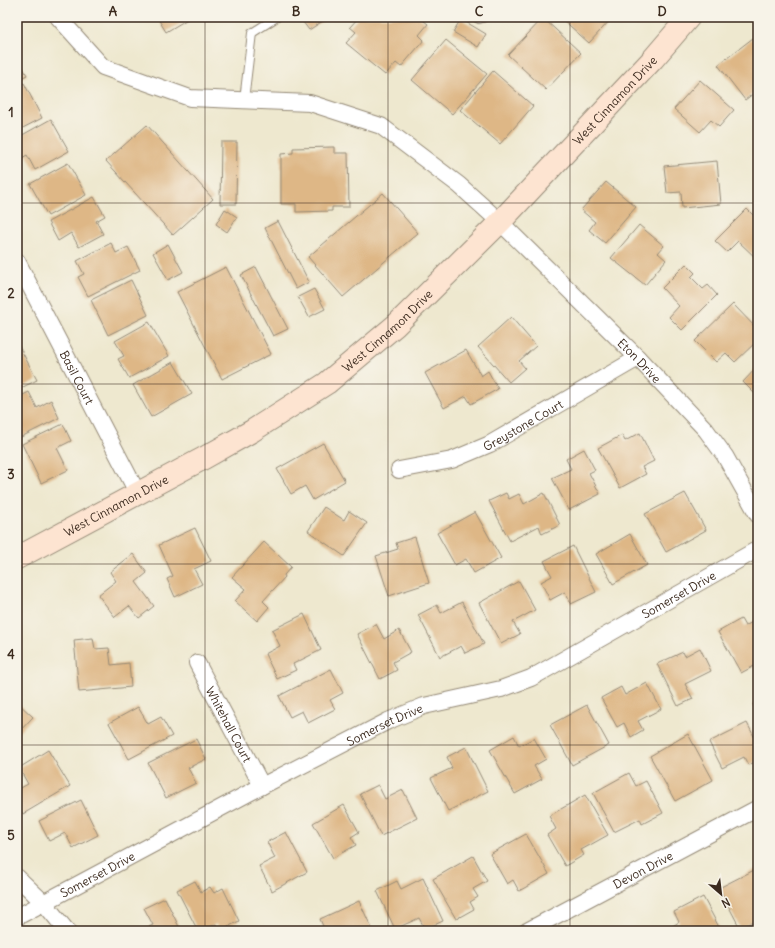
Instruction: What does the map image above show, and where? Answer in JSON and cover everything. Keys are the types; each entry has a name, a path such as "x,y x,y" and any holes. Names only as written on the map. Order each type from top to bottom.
{"main road":[{"name":"West Cinnamon Drive","path":"17,558 138,494 252,431 326,383 396,324 500,222 653,59 689,17"}],"street":[{"name":"Eton Drive","path":"58,17 103,67 190,98 310,103 381,126 459,185 500,222 638,358 706,430 725,456 758,515"},
{"name":"Basil Court","path":"18,264 138,494"},
{"name":"Greystone Court","path":"399,470 452,460 490,444 638,358"},
{"name":"Somerset Drive","path":"17,917 262,786 405,713 424,706 501,689 531,678 758,549"},
{"name":"Whitehall Court","path":"197,663 262,786"},
{"name":"Devon Drive","path":"527,931 758,808"},
{"path":"17,877 44,903 67,931"}],"lane":[{"path":"244,100 252,33 277,17"},
{"path":"475,17 479,19 485,17"}],"building":[{"path":"157,17 191,17 166,32"},
{"path":"329,17 309,30 300,18"},
{"path":"359,17 419,17 428,24 419,35 424,40 401,67 396,63 385,75 346,43 356,32 350,27"},
{"path":"560,17 613,17 589,43"},
{"path":"543,18 581,53 546,90 508,55"},
{"path":"461,19 486,34 478,47 453,32"},
{"path":"753,38 758,45 758,76 755,78 758,83 758,90 745,100 718,65"},
{"path":"446,40 487,74 452,114 412,80"},
{"path":"17,57 27,75 17,80"},
{"path":"493,71 533,106 500,144 460,110"},
{"path":"700,80 734,110 719,127 711,120 700,132 674,109"},
{"path":"24,83 42,118 17,131 17,87"},
{"path":"51,119 69,151 35,170 27,155 17,161 17,138"},
{"path":"147,125 213,199 173,235 106,161"},
{"path":"221,142 237,142 236,204 220,204"},
{"path":"334,147 334,153 348,153 349,207 332,207 332,211 296,212 296,204 281,204 281,154 293,153 293,148"},
{"path":"717,161 721,204 682,208 681,192 667,193 664,166"},
{"path":"68,163 86,195 48,216 30,184"},
{"path":"606,182 636,207 605,243 589,230 595,222 581,210"},
{"path":"383,193 418,233 343,297 308,257"},
{"path":"94,197 105,216 96,221 103,234 79,247 71,233 58,241 48,222"},
{"path":"225,209 237,217 227,232 216,224"},
{"path":"747,209 758,220 758,260 738,241 727,252 715,241"},
{"path":"278,221 309,282 296,289 265,228"},
{"path":"639,225 664,246 658,253 666,260 645,285 611,258"},
{"path":"111,243 116,253 128,247 140,270 88,296 78,277 84,274 77,261"},
{"path":"168,244 183,272 168,280 153,253"},
{"path":"686,264 695,273 691,277 703,289 708,285 717,295 682,330 669,317 679,306 662,288"},
{"path":"226,267 271,354 222,379 177,292"},
{"path":"256,267 288,329 273,336 241,275"},
{"path":"131,280 148,315 108,335 91,300"},
{"path":"314,289 325,309 309,317 298,297"},
{"path":"733,304 758,330 758,340 735,362 726,353 716,362 695,341"},
{"path":"511,317 536,346 519,361 525,368 509,382 478,347"},
{"path":"149,322 169,356 129,378 118,359 124,356 115,341"},
{"path":"19,346 37,380 17,390 17,347"},
{"path":"466,350 481,376 488,371 498,389 471,404 466,396 444,408 425,373"},
{"path":"173,362 192,394 151,417 133,385"},
{"path":"758,366 758,397 743,382"},
{"path":"29,392 37,408 51,400 59,418 17,439 17,398"},
{"path":"63,424 71,441 57,448 68,470 41,483 22,444"},
{"path":"640,433 654,461 642,467 646,474 620,488 598,448 622,435 625,441"},
{"path":"323,443 345,481 313,500 305,486 291,494 277,469"},
{"path":"584,449 595,470 589,473 600,494 569,510 552,478 571,469 566,459"},
{"path":"506,493 509,499 519,494 524,504 544,493 560,525 542,534 539,526 510,541 489,501"},
{"path":"685,493 706,530 666,552 645,514"},
{"path":"324,507 344,520 349,511 367,523 344,556 308,531"},
{"path":"475,512 501,558 474,573 466,559 455,565 437,533"},
{"path":"195,528 211,561 194,569 202,584 175,597 167,579 173,576 159,545"},
{"path":"630,534 647,565 613,584 596,554"},
{"path":"415,537 429,583 389,596 376,556 398,549 396,543"},
{"path":"264,542 291,567 284,575 285,577 263,601 269,607 257,621 235,601 246,589 232,577"},
{"path":"573,546 596,592 571,604 565,592 550,600 541,582 552,576 544,561"},
{"path":"133,554 147,573 136,582 154,606 139,618 129,606 115,617 98,595 116,581 110,572"},
{"path":"519,581 535,610 513,622 520,634 501,644 479,603"},
{"path":"462,602 484,644 465,653 461,646 440,657 418,615 437,605 441,613"},
{"path":"304,614 321,650 293,664 296,670 277,679 265,654 280,646 272,630"},
{"path":"741,619 745,626 758,619 758,664 741,673 718,632"},
{"path":"376,624 384,639 399,630 411,652 393,662 397,670 380,679 357,634"},
{"path":"93,638 95,649 109,648 111,665 129,663 131,687 79,692 74,640"},
{"path":"700,648 711,671 685,684 693,699 678,706 657,664 683,652 685,656"},
{"path":"331,669 343,693 330,700 335,709 308,723 302,711 290,717 279,696"},
{"path":"647,683 661,709 638,721 643,730 631,737 624,723 617,727 601,698 621,687 625,695"},
{"path":"758,701 758,715 753,704"},
{"path":"17,702 33,717 17,734"},
{"path":"587,705 609,745 572,765 550,725"},
{"path":"138,707 148,724 161,717 172,736 129,759 109,723"},
{"path":"747,723 758,744 758,761 748,765 744,757 722,768 709,742"},
{"path":"688,734 713,780 675,801 650,756"},
{"path":"514,736 519,746 534,738 546,759 534,766 542,779 515,794 490,750"},
{"path":"196,739 206,759 188,768 196,783 166,798 148,763"},
{"path":"466,747 488,791 448,811 431,778 452,768 447,757"},
{"path":"48,750 70,786 23,814 17,803 17,790 28,784 19,768"},
{"path":"629,773 636,786 646,781 663,813 642,824 640,819 614,832 593,793"},
{"path":"378,785 385,799 403,790 417,818 381,836 360,794"},
{"path":"585,795 608,835 581,850 584,855 565,866 547,835 556,829 549,816"},
{"path":"81,800 98,835 73,848 65,833 49,841 39,821"},
{"path":"344,805 359,832 351,837 356,845 333,858 313,823"},
{"path":"286,832 307,872 272,891 259,866 275,858 267,842"},
{"path":"526,834 549,874 519,891 513,880 507,884 490,854"},
{"path":"473,856 487,881 473,889 478,897 470,902 474,909 456,919 433,879"},
{"path":"758,868 758,919 740,928 719,888"},
{"path":"423,878 443,921 425,929 419,918 395,929 377,891 397,881 401,889"},
{"path":"195,881 201,892 210,887 214,893 223,888 239,921 220,931 216,924 202,931 198,931 177,890"},
{"path":"703,897 721,931 673,931 671,927 679,922 674,912"},
{"path":"165,898 181,931 140,931 153,925 144,908"},
{"path":"359,901 373,931 325,931 320,919"}]}
